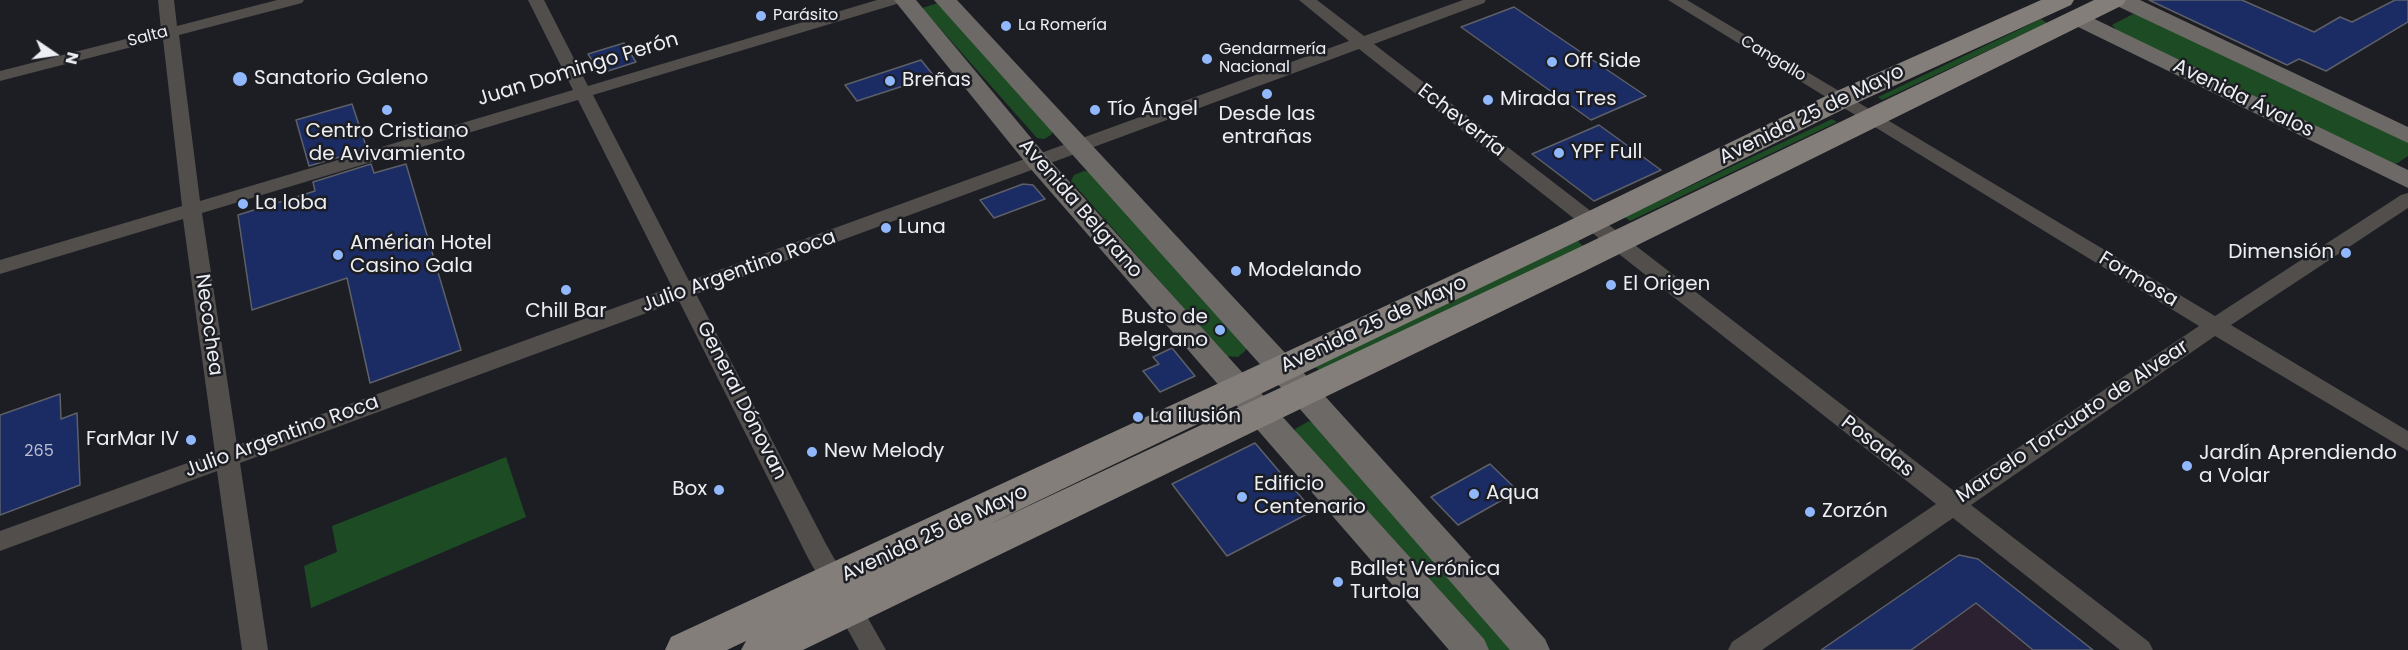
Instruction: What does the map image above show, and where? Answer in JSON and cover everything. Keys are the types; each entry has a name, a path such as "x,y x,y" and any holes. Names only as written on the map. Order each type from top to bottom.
{"main road":[{"name":"Avenida Belgrano","path":"905,0 1038,162 1252,400 1471,650"},
{"name":"Avenida Belgrano","path":"945,0 1292,381 1532,650"},
{"name":"Avenida 25 de Mayo","path":"1603,232 1840,100 2059,6 2114,0"},
{"name":"Avenida Ávalos","path":"2123,0 2408,136"},
{"name":"Avenida 25 de Mayo","path":"686,650 842,595 1603,232 1869,117 2059,6"},
{"name":"Avenida Ávalos","path":"2059,6 2408,180"},
{"name":"Avenida 25 de Mayo","path":"762,650 842,595"}],"street":[{"name":"Necochea","path":"166,0 172,31 192,210 255,650"},
{"name":"Salta","path":"0,76 297,0"},
{"name":"General Dónovan","path":"536,0 581,92 842,595 873,650"},
{"name":"Juan Domingo Perón","path":"0,267 894,0"},
{"name":"Echeverría","path":"1307,0 1603,232"},
{"name":"Julio Argentino Roca","path":"0,541 226,457 686,292 1478,0"},
{"name":"Cangallo","path":"1676,0 1869,117"},
{"name":"Formosa","path":"1869,117 2408,442"},
{"name":"Marcelo Torcuato de Alvear","path":"1741,650 2214,326 2408,199"},
{"name":"Posadas","path":"1603,232 2140,650"}],"shaded area":[{"path":"1959,555 1978,559 2093,650 1821,650"}],"green space":[{"path":"938,3 1053,131 1051,135 1044,139 1037,138 922,8"},
{"path":"2133,14 2147,16 2408,140 2408,156 2396,164 2379,161 2117,31 2112,25"},
{"path":"2041,19 2047,23 1882,100 1878,97"},
{"path":"1832,119 1837,122 1630,221 1625,217"},
{"path":"1084,171 1090,172 1248,347 1244,352 1238,357 1226,356 1071,181 1074,175"},
{"path":"1578,241 1584,247 1320,371 1314,366"},
{"path":"1309,421 1317,426 1522,650 1487,650 1298,438 1295,429"},
{"path":"506,457 526,517 311,608 304,566 337,552 332,526"}],"building":[{"path":"2149,0 2242,0 2314,32 2340,17 2352,22 2395,0 2408,0 2408,22 2326,71 2299,59 2287,65"},
{"name":"Off Side","path":"1514,7 1646,96 1591,120 1461,27"},
{"path":"624,43 636,62 605,72 598,70 588,54"},
{"name":"Breñas","path":"921,60 934,76 857,101 845,85"},
{"path":"352,104 367,149 309,166 296,120"},
{"path":"1599,125 1661,170 1594,201 1532,154"},
{"name":"Amérian Hotel Casino Gala","path":"371,164 374,173 406,164 461,350 370,383 347,278 252,310 238,215 315,191 313,182"},
{"path":"1023,184 1033,185 1045,199 994,218 980,200"},
{"path":"1172,348 1195,376 1160,392 1143,371 1159,364 1153,357"},
{"path":"60,394 61,419 77,413 80,485 0,515 0,415"},
{"name":"Edificio Centenario","path":"1255,443 1313,511 1227,556 1172,484"},
{"name":"Aqua","path":"1490,464 1518,491 1458,525 1431,497"},
{"path":"1959,555 1978,559 2093,650 2033,650 1976,603 1911,650 1821,650"}],"place":[{"name":"Parásito","path":"761,16"},
{"name":"La Romería","path":"1006,26"},
{"name":"Gendarmería Nacional","path":"1207,59"},
{"name":"Off Side","path":"1552,62"},
{"name":"Sanatorio Galeno","path":"240,79"},
{"name":"Breñas","path":"890,81"},
{"name":"Desde las entrañas","path":"1267,94"},
{"name":"Mirada Tres","path":"1488,100"},
{"name":"Centro Cristiano de Avivamiento","path":"387,110"},
{"name":"Tío Ángel","path":"1095,110"},
{"name":"YPF Full","path":"1559,153"},
{"name":"La loba","path":"243,204"},
{"name":"Luna","path":"886,228"},
{"name":"Dimensión","path":"2346,253"},
{"name":"Amérian Hotel Casino Gala","path":"338,255"},
{"name":"Modelando","path":"1236,271"},
{"name":"El Origen","path":"1611,285"},
{"name":"Chill Bar","path":"566,290"},
{"name":"Busto de Belgrano","path":"1220,330"},
{"name":"La ilusión","path":"1138,417"},
{"name":"FarMar IV","path":"191,440"},
{"name":"New Melody","path":"812,452"},
{"name":"Jardín Aprendiendo a Volar","path":"2187,466"},
{"name":"Box","path":"719,490"},
{"name":"Aqua","path":"1474,494"},
{"name":"Edificio Centenario","path":"1242,497"},
{"name":"Zorzón","path":"1810,512"},
{"name":"Ballet Verónica Turtola","path":"1338,582"}]}
